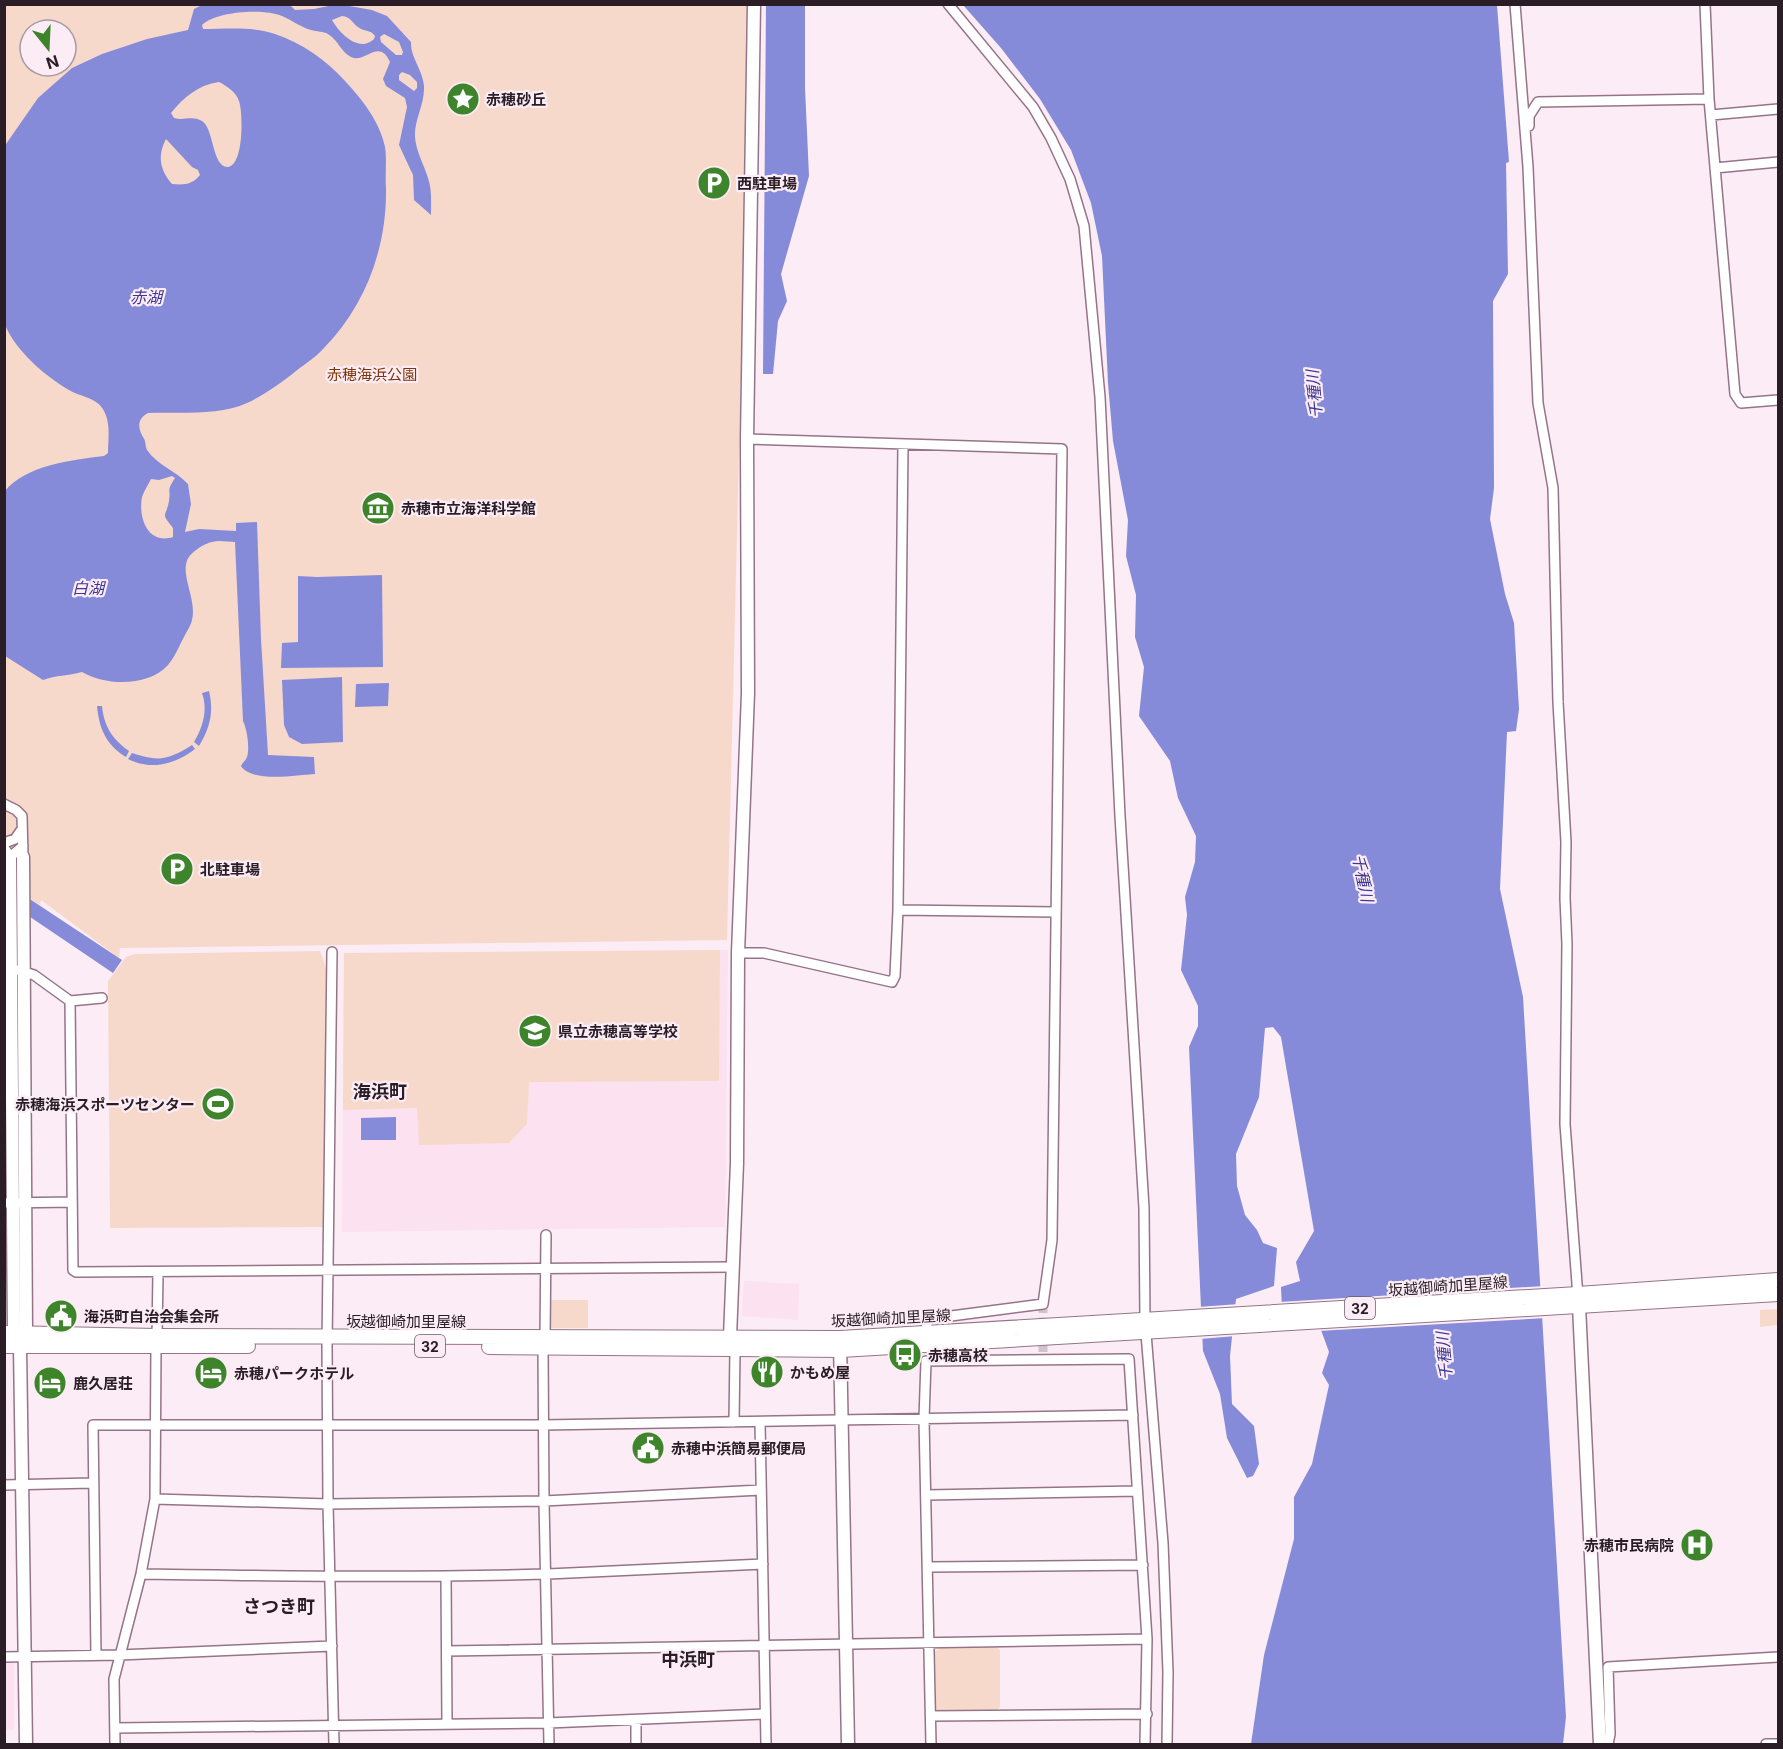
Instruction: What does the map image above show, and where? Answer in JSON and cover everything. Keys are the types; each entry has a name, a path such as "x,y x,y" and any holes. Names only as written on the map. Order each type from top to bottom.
{"main road":[{"name":"坂越御崎加里屋線","path":"1573,1300 1779,1280"},
{"name":"坂越御崎加里屋線","path":"4,1346 327,1341 840,1344 1573,1300 1779,1294"},
{"name":"坂越御崎加里屋線","path":"15,1333 156,1342"}],"street":[{"path":"734,1422 732,1267 737,1163 738,953 748,693 747,440 754,4"},
{"path":"948,4 1033,107 1051,138 1070,179 1084,226 1100,397 1149,1325 1164,1554 1168,1672 1167,1744"},
{"path":"1515,4 1528,167 1538,403 1553,488 1558,702 1566,842 1566,1124 1573,1300 1600,1744"},
{"path":"1705,4 1708,99 1735,394 1740,403 1779,400"},
{"path":"1528,167 1529,116 1538,102 1708,99"},
{"path":"1711,115 1779,109"},
{"path":"1715,168 1779,162"},
{"path":"747,440 1062,449 1052,1240 1042,1304 928,1319 925,1339 924,1419 931,1744"},
{"path":"738,953 764,953 892,981 895,976 898,910 903,445"},
{"path":"4,804 20,813 23,827 13,850 23,891 14,1013 14,1203 15,1333 20,1347 26,1744"},
{"path":"18,970 10,910 10,883 15,839 23,827"},
{"path":"898,910 1056,912"},
{"path":"332,951 327,1341 328,1504 334,1744"},
{"path":"18,970 34,975 70,1001 102,998"},
{"path":"70,1001 73,1270 76,1272 732,1267"},
{"path":"14,1203 72,1202"},
{"path":"546,1235 543,1501 549,1744"},
{"path":"115,1744 114,1679 141,1574 155,1499 158,1273"},
{"path":"840,1344 848,1744"},
{"path":"926,1361 1043,1356 1129,1359 1147,1639 1145,1744"},
{"path":"96,1655 93,1425 543,1425 1132,1415"},
{"path":"760,1422 766,1744"},
{"path":"4,1485 93,1483"},
{"path":"155,1499 328,1504 543,1501 761,1490"},
{"path":"927,1495 1137,1491"},
{"path":"141,1574 446,1576 763,1564"},
{"path":"928,1567 1143,1565"},
{"path":"446,1576 447,1723"},
{"path":"447,1651 1147,1639"},
{"path":"4,1657 119,1655 332,1646"},
{"path":"1608,1744 1610,1734 1608,1666 1779,1657"},
{"path":"1609,1704 1613,1707 1615,1744"},
{"path":"115,1728 548,1723 765,1714"},
{"path":"931,1716 1147,1714"},
{"path":"636,1720 636,1744"},
{"path":"1766,1744 1779,1744"}],"shaded area":[{"name":"県立赤穂高等学校","path":"728,950 725,1227 342,1232 344,953"},
{"path":"744,1281 799,1284 798,1320 742,1316"},
{"path":"14,1662 14,1730 5,1729 5,1663"}],"green space":[{"name":"赤穂海浜公園","path":"4,5 750,5 727,940 120,948 119,958 41,900 40,905 5,883"},
{"path":"720,950 719,1081 529,1082 527,1124 509,1143 419,1145 417,1108 343,1110 344,953"},
{"name":"赤穂海浜スポーツセンター","path":"320,951 329,976 325,1227 110,1228 108,981 126,957 135,954"},
{"path":"549,1300 588,1300 588,1328 549,1328"},
{"path":"1778,1309 1778,1325 1760,1327 1760,1310"},
{"path":"995,1645 1000,1650 1000,1707 996,1711 938,1713 936,1709 935,1651 941,1648"}],"water":[{"name":"赤湖","path":"338,4 372,10 387,16 411,42 412,53 423,80 424,93 415,137 418,153 429,182 431,215 414,200 413,175 399,145 407,107 405,98 386,86 383,79 390,62 386,55 377,51 361,57 351,57 328,34 307,29 286,18 264,12 229,14 209,20 202,25 203,29 239,28 266,31 295,42 322,59 338,73 364,103 375,120 385,147 385,210 378,253 371,274 352,313 324,348 278,384 247,403 212,412 148,413 142,417 140,423 147,450 156,460 188,484 191,504 185,532 199,529 236,531 236,523 257,522 268,755 314,757 315,774 255,775 241,766 247,757 248,744 243,721 235,542 209,543 188,558 186,574 193,613 191,622 168,665 150,677 138,681 114,682 82,672 43,680 5,656 5,491 25,475 50,465 104,456 108,453 109,432 108,421 98,403 69,390 50,378 16,344 5,325 6,144 38,98 61,78 78,78 78,65 102,54 147,39 188,30 194,9 202,5 290,5 295,10","holes":["342,16 347,17 360,29 369,31 375,36 374,39 362,44 350,40 332,20","384,34 399,42 402,55 396,55 381,42 380,37","402,72 410,75 417,82 417,88 414,91 399,80","219,82 238,98 240,107 240,148 233,164 228,167 223,166 219,161 209,131 202,121 195,118 174,118 171,113 192,93 204,86","166,139 192,167 198,170 200,175 188,184 172,184 162,168 163,145","172,476 175,478 170,488 165,515 173,528 173,537 157,537 151,533 143,521 142,497 151,479 159,480"]},
{"path":"766,5 805,5 805,88 809,176 781,274 787,301 778,321 773,374 763,374"},
{"name":"千種川","path":"963,5 1497,5 1509,162 1506,163 1508,274 1493,301 1494,488 1490,519 1505,594 1514,623 1519,709 1516,731 1507,732 1500,889 1523,997 1566,1717 1563,1744 1251,1744 1264,1655 1294,1539 1294,1497 1312,1464 1329,1385 1322,1373 1329,1352 1321,1330 1282,1310 1281,1287 1300,1281 1296,1262 1314,1231 1281,1037 1273,1027 1265,1028 1259,1097 1236,1154 1237,1186 1245,1215 1257,1230 1263,1243 1277,1248 1274,1286 1236,1299 1230,1356 1232,1404 1254,1426 1259,1464 1253,1476 1247,1478 1227,1438 1220,1394 1203,1351 1189,1047 1198,1026 1198,1006 1181,970 1187,915 1185,897 1195,862 1196,836 1178,798 1170,761 1139,716 1144,667 1135,637 1136,595 1126,556 1128,520 1113,441 1102,256 1091,203 1071,150 1040,99 1001,48"},
{"path":"382,575 383,667 281,668 282,643 298,642 298,576"},
{"path":"342,677 343,742 302,744 289,737 284,725 282,680"},
{"path":"389,683 388,706 355,707 356,684"},
{"path":"209,691 210,720 199,746 194,742 204,718 205,706 202,693"},
{"path":"97,706 102,706 107,726 114,737 129,751 126,757 113,747 105,735"},
{"path":"192,745 195,749 179,759 163,764 146,765 128,759 132,753 149,758 163,758"},
{"path":"4,882 122,960 113,973 5,900"},
{"path":"396,1117 396,1140 361,1140 361,1118"}],"pier":[{"path":"1544,1286 1547,1318 1318,1331 1279,1311 1279,1302"},
{"path":"1239,1304 1236,1336 1200,1339 1198,1307"}],"tunnel":[{"path":"1043,1304 1043,1352"}],"place":[{"name":"赤穂砂丘","path":"463,99"},
{"name":"西駐車場","path":"714,183"},
{"name":"赤穂市立海洋科学館","path":"378,508"},
{"name":"北駐車場","path":"177,869"},
{"name":"県立赤穂高等学校","path":"535,1031"},
{"name":"赤穂海浜スポーツセンター","path":"218,1104"},
{"name":"海浜町自治会集会所","path":"61,1316"},
{"name":"赤穂高校","path":"905,1355"},
{"name":"かもめ屋","path":"767,1372"},
{"name":"赤穂パークホテル","path":"211,1373"},
{"name":"鹿久居荘","path":"50,1383"},
{"name":"赤穂中浜簡易郵便局","path":"648,1448"},
{"name":"赤穂市民病院","path":"1697,1545"}],"district":[{"name":"海浜町","path":"380,1091"},
{"name":"さつき町","path":"279,1606"},
{"name":"中浜町","path":"688,1659"}],"water label":[{"name":"白湖","path":"88,588"}]}
